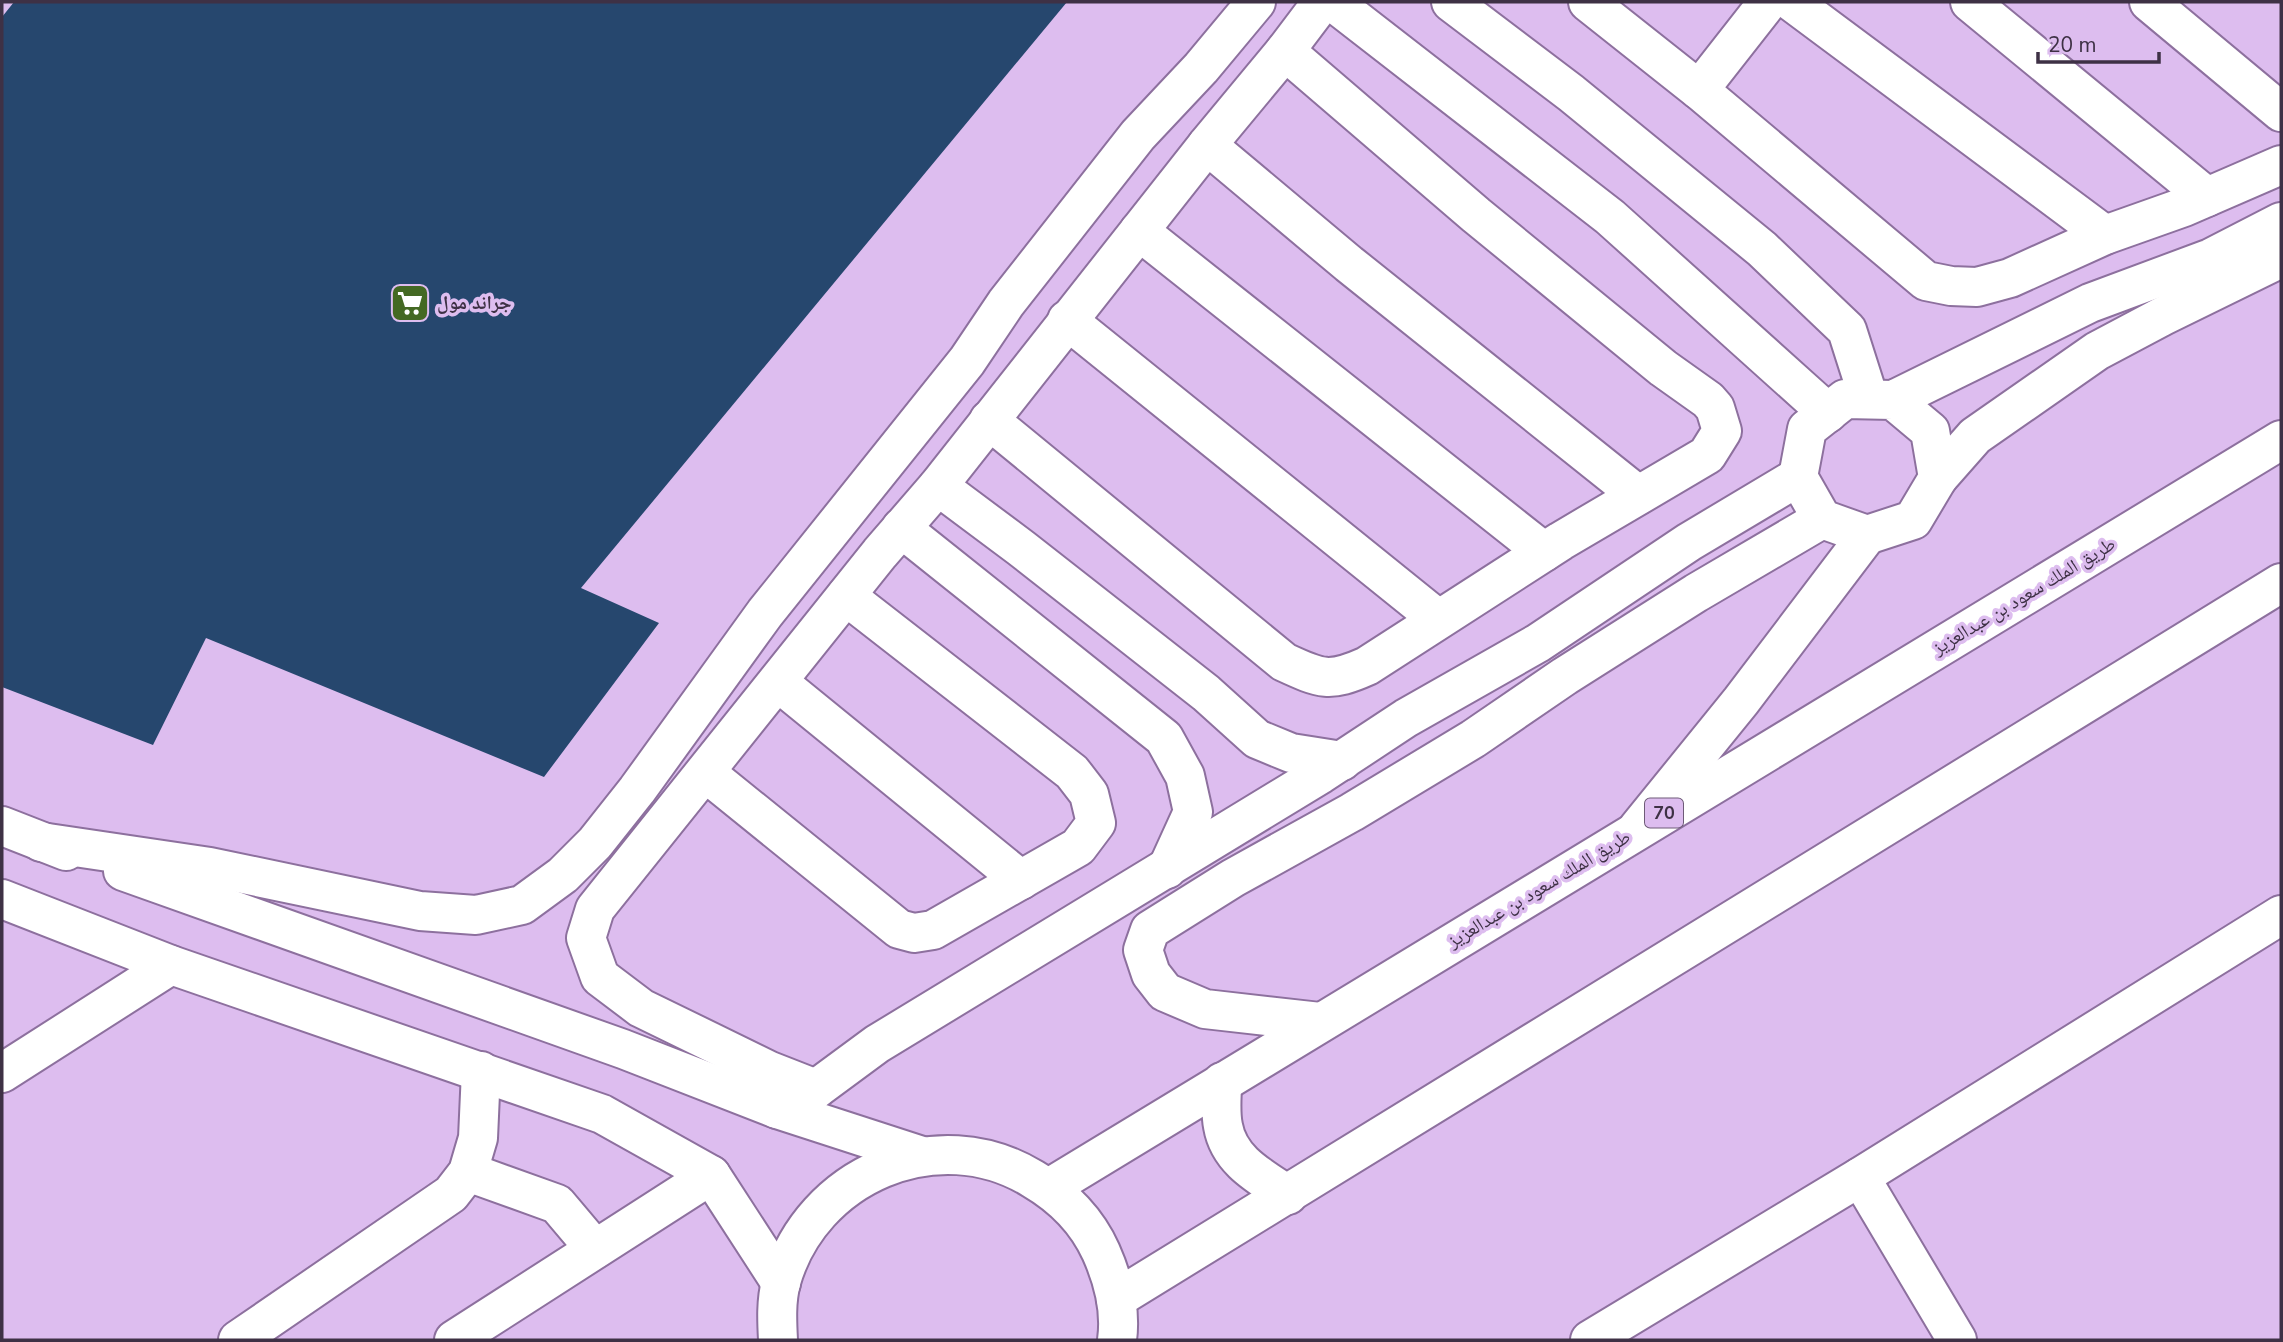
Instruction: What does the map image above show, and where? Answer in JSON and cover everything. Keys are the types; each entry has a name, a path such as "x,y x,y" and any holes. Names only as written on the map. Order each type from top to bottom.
{"main road":[{"path":"41,842 210,867 420,911 476,915 522,905 563,875 596,843 765,613 959,370 1006,303 1138,135 1201,68 1256,2"},
{"path":"817,1089 770,1071 641,1008 600,977 586,938 596,909 846,596 938,486 1207,145 1286,51 1322,2"},
{"path":"1333,2 1610,217 1828,412"},
{"path":"1451,2 1571,93 1762,249 1847,330 1881,399 1930,431 1938,478"},
{"path":"1588,2 1699,90 1926,281 1977,287 2010,278 2105,235 2207,197 2281,165"},
{"path":"1699,90 1768,2"},
{"path":"1792,2 2105,235"},
{"path":"1970,2 2207,197"},
{"path":"2150,2 2281,112"},
{"path":"989,420 1284,662 1317,677 1342,677 1367,666 1544,552 1707,455 1722,431 1715,408 1476,215 1286,51"},
{"path":"1207,145 1349,264 1638,495"},
{"path":"1867,535 1822,519 1798,477 1807,429 1844,399 1881,399 2090,303 2211,258 2281,222"},
{"path":"1139,231 1544,552"},
{"path":"1636,831 1741,701 1867,535 1913,520 1938,478 1975,436 2097,351 2281,258"},
{"path":"1068,320 1438,619"},
{"name":"طريق الملك سعود بن عبدالعزيز","path":"1049,1188 2281,440"},
{"path":"777,1109 817,1089 877,1044 1167,869 1342,761 1406,718 1538,643 1689,542 1798,477"},
{"path":"938,486 1206,693 1257,739 1292,752 1342,761"},
{"path":"1320,1022 1205,1009 1165,992 1151,974 1143,950 1150,930 1233,878 1352,812 1474,739 1565,676 1696,593 1822,519"},
{"path":"901,528 1164,738 1185,776 1193,812 1167,869"},
{"path":"1116,1299 2281,583"},
{"path":"706,773 899,929 914,933 933,930 1078,847 1096,823 1088,794 1072,772 846,596"},
{"path":"778,682 1021,880"},
{"path":"2,826 610,1045 777,1109 922,1156"},
{"path":"2,899 171,965 602,1114 711,1175 781,1283"},
{"path":"1590,1340 1860,1177 2281,915"},
{"path":"2,1073 171,965"},
{"path":"238,1340 451,1194 468,1172 478,1138 481,1071"},
{"path":"1222,1082 1222,1125 1231,1149 1247,1168 1289,1195"},
{"path":"778,1340 776,1316 781,1283 792,1252 810,1223 832,1198 859,1179 889,1164 922,1156 955,1154 989,1159 1020,1171 1049,1188 1073,1210 1094,1237 1108,1267 1116,1299 1117,1340"},
{"path":"468,1172 557,1204 596,1249"},
{"path":"454,1340 711,1175"},
{"path":"1860,1177 1957,1340"}],"building":[{"name":"جراند مول","path":"14,2 1067,2 581,588 659,623 544,777 206,638 153,745 2,687 2,17"}],"place":[{"name":"جراند مول","path":"410,303"}]}
